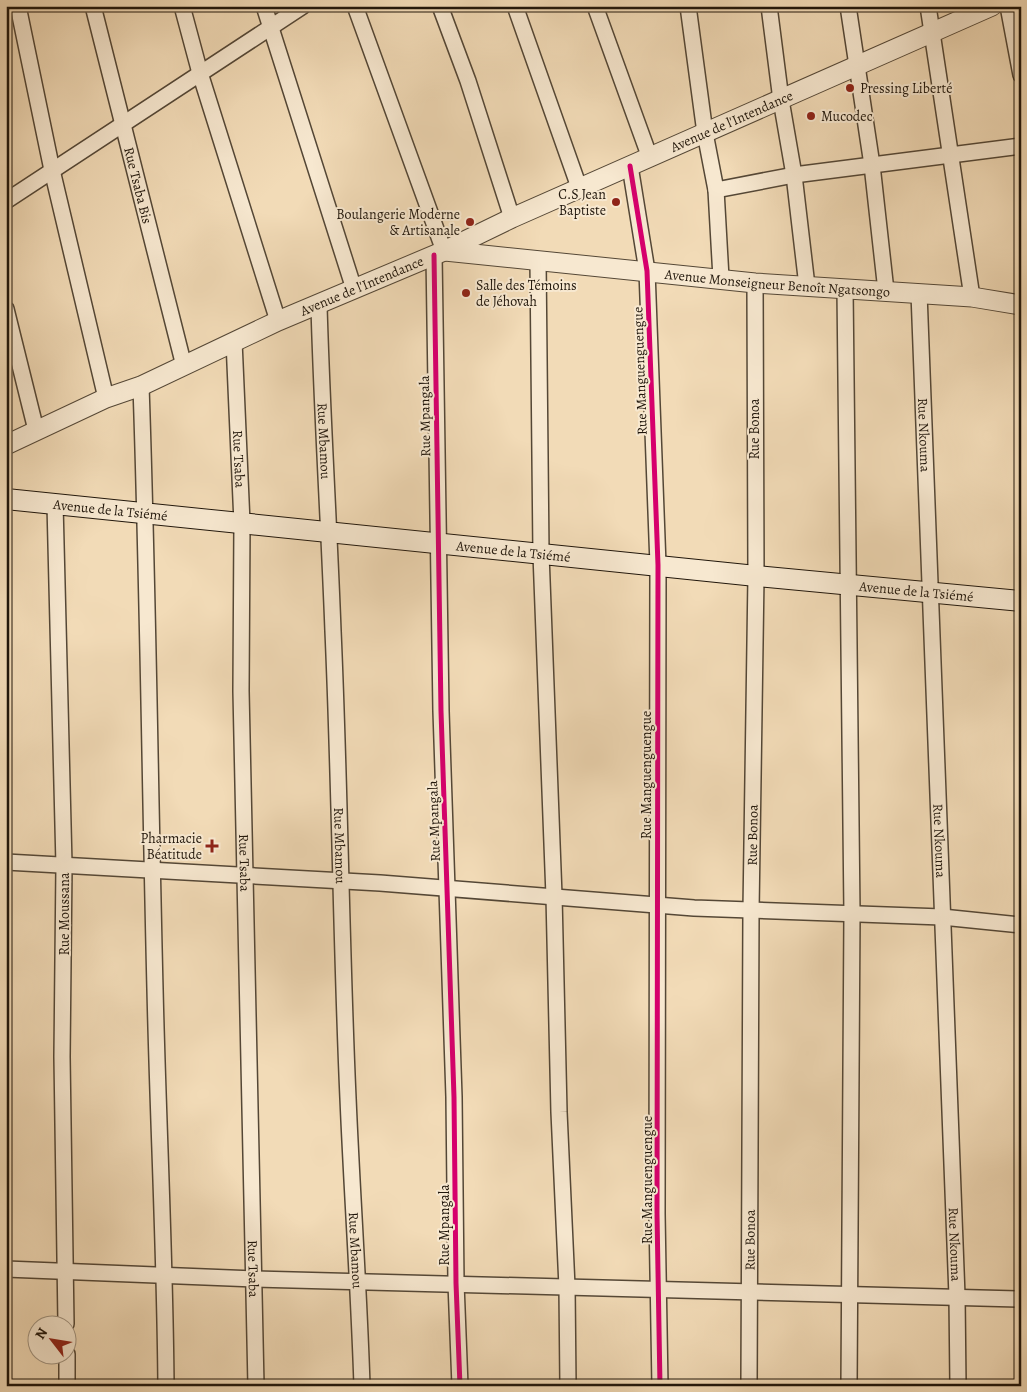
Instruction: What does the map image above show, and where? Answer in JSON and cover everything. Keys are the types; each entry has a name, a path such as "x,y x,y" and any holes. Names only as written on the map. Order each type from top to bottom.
{"main road":[{"name":"Avenue de la Tsiémé","path":"6,499 756,576 1021,600"}],"street":[{"path":"18,6 52,170 106,398"},
{"name":"Rue Tsaba Bis","path":"93,6 184,366"},
{"path":"182,6 200,74 278,322"},
{"path":"264,6 354,289"},
{"path":"6,201 304,6"},
{"name":"Rue Mpangala","path":"355,6 439,253 435,404 440,544 441,711 454,1097 456,1283 460,1386"},
{"path":"440,6 468,81 512,218"},
{"path":"515,6 580,190"},
{"path":"595,6 650,158"},
{"path":"688,6 705,133 716,190 721,278"},
{"path":"769,6 781,100 794,175 807,286"},
{"path":"848,6 872,165 886,291"},
{"path":"928,6 930,34 972,297"},
{"name":"Avenue de l'Intendance","path":"6,445 106,398 141,386 234,341 439,253 512,218 580,190 630,166 992,6"},
{"path":"1008,6 1021,75"},
{"path":"716,190 794,175 1021,146"},
{"name":"Rue Manguenguengue","path":"630,166 647,271 658,565 657,1214 660,1386"},
{"name":"Avenue Monseigneur Benoît Ngatsongo","path":"439,253 721,278 755,283 972,297 1021,305"},
{"path":"538,261 541,554 554,896 559,1112 567,1287 568,1386"},
{"name":"Rue Bonoa","path":"749,1386 751,911 756,576 755,283"},
{"path":"845,289 852,913 850,1386"},
{"name":"Rue Nkouma","path":"919,294 957,1296 958,1386"},
{"name":"Rue Mbamou","path":"319,306 322,425 329,532 342,881 348,1097 359,1280 362,1386"},
{"path":"6,309 36,430"},
{"name":"Rue Tsaba","path":"234,341 242,522 241,691 256,1386"},
{"path":"141,386 154,870 158,1111 166,1275 166,1386"},
{"name":"Rue Moussana","path":"55,504 64,865 62,1057 66,1314"},
{"path":"6,862 244,874 554,896 658,906 942,917 1021,925"},
{"path":"6,1269 255,1279 750,1290 850,1295 957,1296 1021,1299"},
{"path":"67,1364 67,1386"}],"cycle path":[{"path":"630,166 647,271 658,565 657,1214 660,1386"},
{"path":"434,255 441,711 454,1097 456,1283 460,1386"}],"place":[{"name":"Pressing Liberté","path":"850,88"},
{"name":"Mucodec","path":"811,116"},
{"name":"C.S Jean Baptiste","path":"616,202"},
{"name":"Boulangerie Moderne & Artisanale","path":"470,222"},
{"name":"Salle des Témoins de Jéhovah","path":"466,293"},
{"name":"Pharmacie Béatitude","path":"212,846"}]}
